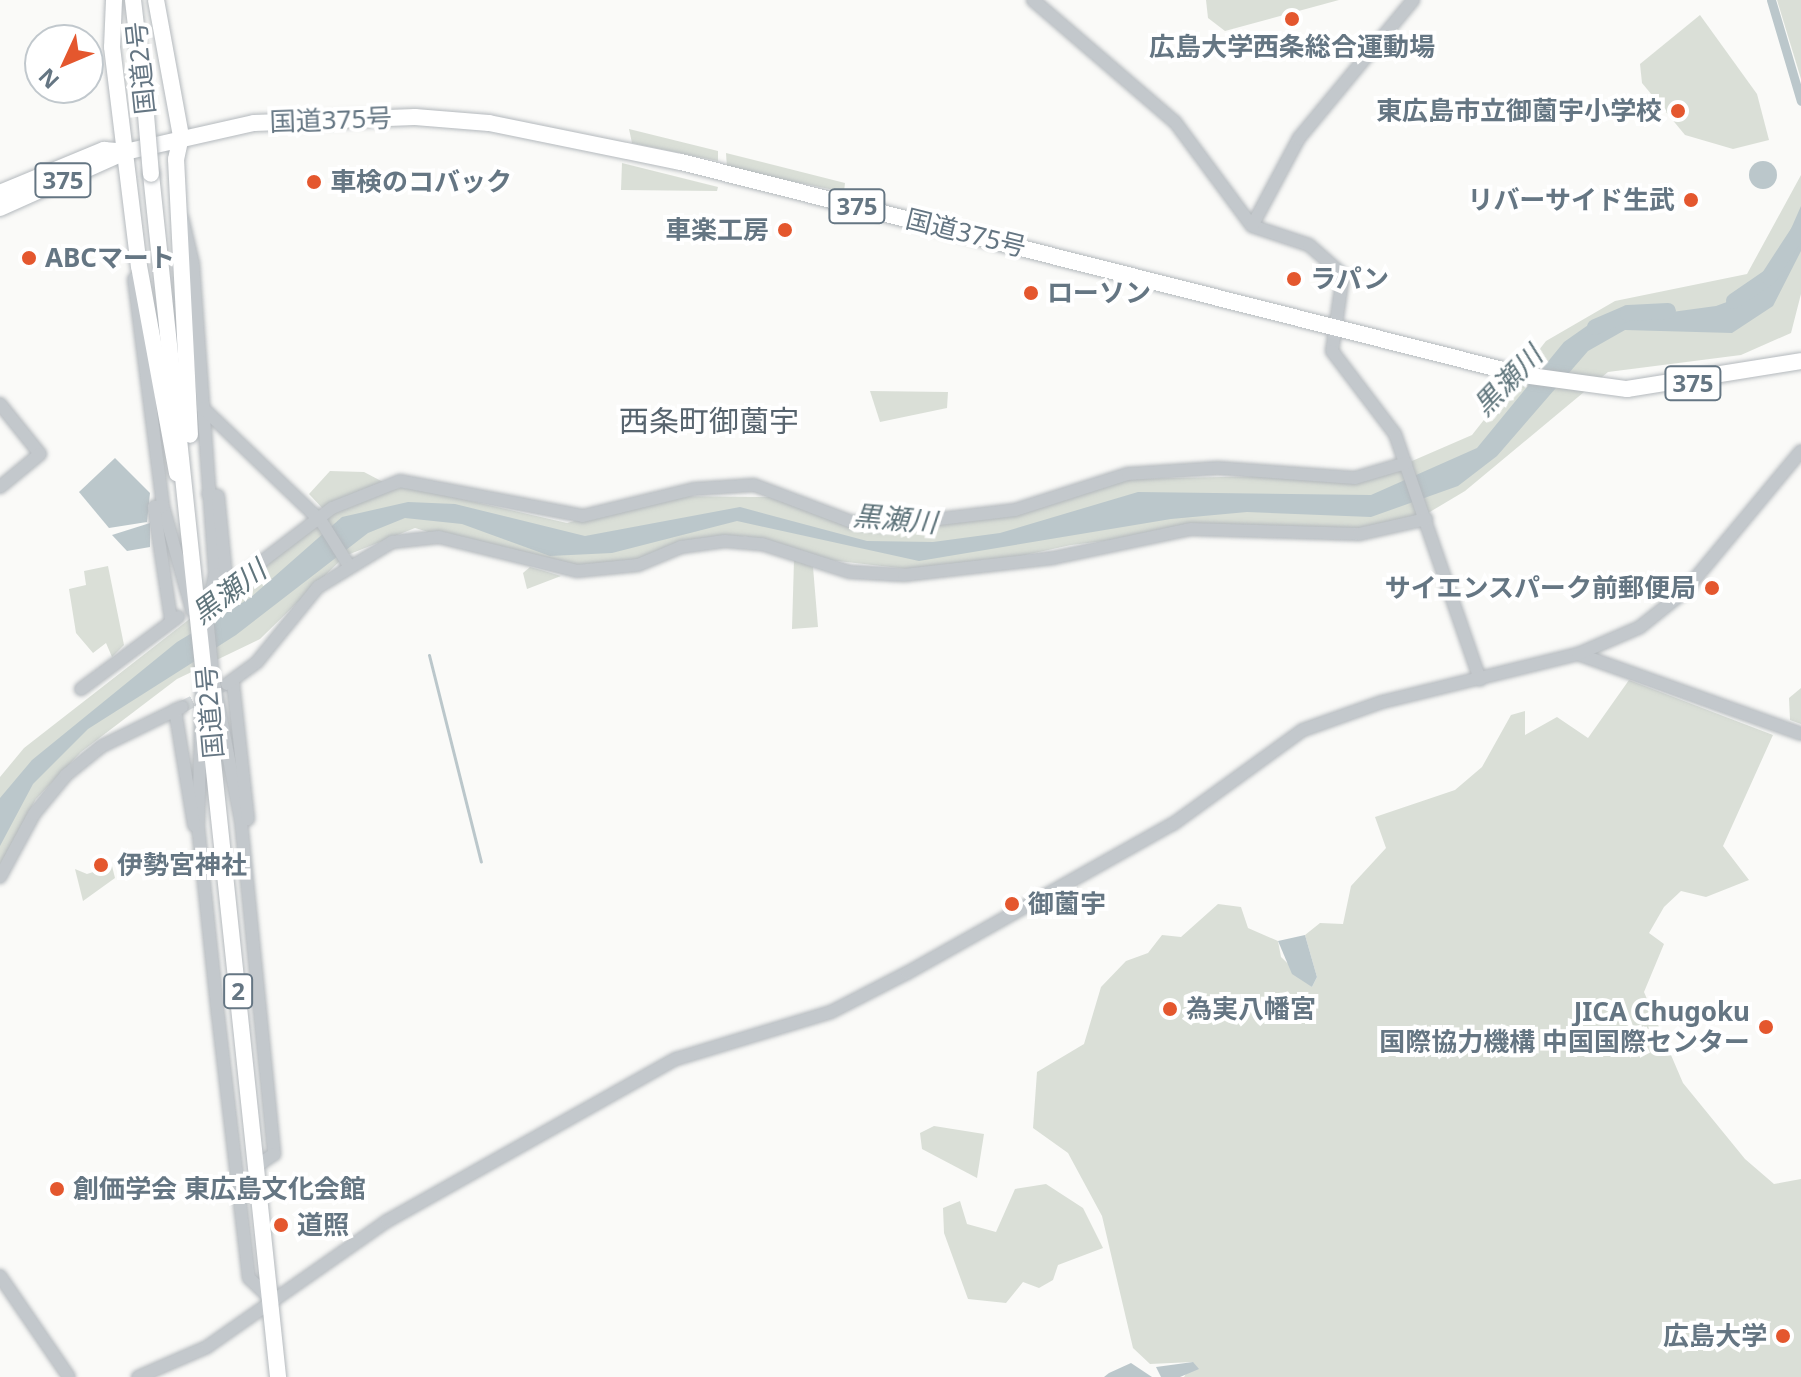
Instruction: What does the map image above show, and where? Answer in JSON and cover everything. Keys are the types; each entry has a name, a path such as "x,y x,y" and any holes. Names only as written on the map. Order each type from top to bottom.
{"highway":[{"path":"114,0 112,47 139,266 165,430 198,573"},
{"name":"国道2号","path":"133,0 198,573 278,1377"},
{"path":"156,0 181,136 181,214 198,573"},
{"name":"国道375号","path":"0,208 125,152 181,136 290,118 415,117 528,129 1523,375 1583,385 1681,385 1801,361"},
{"name":"国道375号","path":"0,193 104,150 125,152"}],"street":[{"path":"1033,0 1175,122 1252,226 1330,258 1343,285 1333,326 1336,359 1395,434 1480,680"},
{"path":"1252,226 1299,138 1413,0"},
{"path":"181,214 193,264 215,574 201,619"},
{"path":"139,266 133,270 145,402 163,506 201,619"},
{"path":"0,404 40,454 0,487"},
{"path":"203,408 319,520 347,560"},
{"path":"138,1377 207,1347 387,1221 676,1059 831,1012 915,969 1173,824 1303,730 1578,654 1640,627 1674,603 1801,451"},
{"path":"208,494 218,496 226,576 231,585 359,491 400,481 583,516 725,483 784,491 852,522 889,525 1015,510 1128,474 1218,468 1355,478 1406,463"},
{"path":"81,689 174,618 154,507 163,506"},
{"path":"248,819 230,684 298,606 347,560 375,547 439,537 577,571 638,565 681,547 725,541 762,544 850,572 904,575 1024,563 1191,529 1359,534 1426,519"},
{"path":"1578,654 1801,734"},
{"path":"207,680 198,826 249,1278 273,1303"},
{"path":"0,877 34,814 66,775 102,746 179,708 188,810 198,826"},
{"path":"0,1276 69,1377"}],"shaded area":[{"path":"1206,0 1339,0 1225,31 1208,18"},
{"path":"1777,0 1801,0 1801,79"},
{"path":"1700,15 1757,94 1769,140 1733,149 1685,135 1642,83 1640,64"},
{"path":"629,129 718,151 718,161 632,143"},
{"path":"726,153 845,183 844,192 727,168"},
{"path":"1763,161 1773,165 1777,175 1773,185 1763,189 1753,185 1749,175 1753,165"},
{"path":"622,163 718,187 717,191 621,190"},
{"path":"1801,175 1801,294 1791,333 1741,355 1608,372 1465,491 1408,525 1324,533 1211,528 1071,545 943,573 829,560 745,536 638,565 552,569 415,528 345,556 260,639 177,679 81,752 36,799 0,865 0,777 24,748 332,508 406,486 567,523 668,496 769,497 853,525 1015,510 1123,479 1382,474 1472,435 1546,341 1615,301 1747,274"},
{"path":"1801,206 1801,251 1773,306 1732,333 1625,330 1588,351 1497,456 1458,486 1371,517 1247,512 1171,519 919,561 737,521 612,553 550,556 462,524 405,518 368,533 236,635 88,729 33,784 0,846 0,798 32,760 177,642 250,598 342,517 408,502 455,504 585,536 740,507 867,541 933,542 1000,533 1138,492 1371,495 1477,448 1564,342 1591,323 1716,306 1765,288"},
{"path":"870,391 948,392 947,408 880,422"},
{"path":"115,458 150,493 147,522 109,528 79,492"},
{"path":"330,471 364,472 385,483 324,510 309,494"},
{"path":"150,523 150,547 127,551 112,535"},
{"path":"794,560 813,567 818,627 792,629"},
{"path":"108,566 124,645 112,657 106,643 93,653 76,633 69,589 86,585 84,571"},
{"path":"530,567 561,576 527,589 523,573"},
{"path":"1629,680 1773,735 1723,846 1749,880 1706,897 1681,891 1664,907 1649,933 1664,944 1644,992 1683,1083 1745,1159 1774,1184 1801,1179 1801,1377 1184,1377 1193,1362 1150,1364 1133,1348 1102,1216 1068,1153 1033,1128 1037,1072 1084,1044 1101,987 1126,961 1148,953 1162,935 1181,937 1218,904 1241,907 1248,928 1278,941 1281,957 1312,987 1317,977 1305,935 1320,923 1343,924 1351,886 1386,848 1375,817 1455,790 1482,767 1511,715 1525,711 1525,735 1557,717 1588,738"},
{"path":"1801,688 1801,724 1790,720 1789,698"},
{"path":"112,866 115,878 83,901 75,869 87,874"},
{"path":"1305,935 1317,977 1312,987 1292,974 1278,941"},
{"path":"934,1126 984,1134 977,1178 922,1149 920,1133"},
{"path":"1046,1184 1083,1208 1103,1248 1058,1265 1053,1280 1039,1288 1023,1282 1006,1303 968,1299 944,1233 943,1208 960,1201 967,1224 996,1232 1015,1189"},
{"path":"1193,1362 1199,1369 1180,1377 1161,1377 1156,1367"},
{"path":"1131,1363 1152,1377 1104,1377 1109,1373"}],"waterway":[{"path":"1771,0 1801,101"},
{"name":"黒瀬川","path":"1734,301 1769,277 1801,228"},
{"name":"黒瀬川","path":"1595,327 1628,313 1668,311"},
{"path":"429,655 481,862"}],"tunnel":[{"path":"182,707 227,684"}],"place":[{"name":"広島大学西条総合運動場","path":"1292,19"},
{"name":"東広島市立御薗宇小学校","path":"1678,111"},
{"name":"車検のコバック","path":"314,182"},
{"name":"リバーサイド生武","path":"1691,200"},
{"name":"車楽工房","path":"785,230"},
{"name":"ABCマート","path":"29,258"},
{"name":"ラパン","path":"1294,279"},
{"name":"ローソン","path":"1031,293"},
{"name":"サイエンスパーク前郵便局","path":"1712,588"},
{"name":"伊勢宮神社","path":"101,865"},
{"name":"御薗宇","path":"1012,904"},
{"name":"為実八幡宮","path":"1170,1009"},
{"name":"JICA Chugoku 国際協力機構 中国国際センター","path":"1766,1027"},
{"name":"創価学会 東広島文化会館","path":"57,1189"},
{"name":"道照","path":"281,1225"},
{"name":"広島大学","path":"1783,1336"}],"district":[{"name":"西条町御薗宇","path":"709,421"}]}
